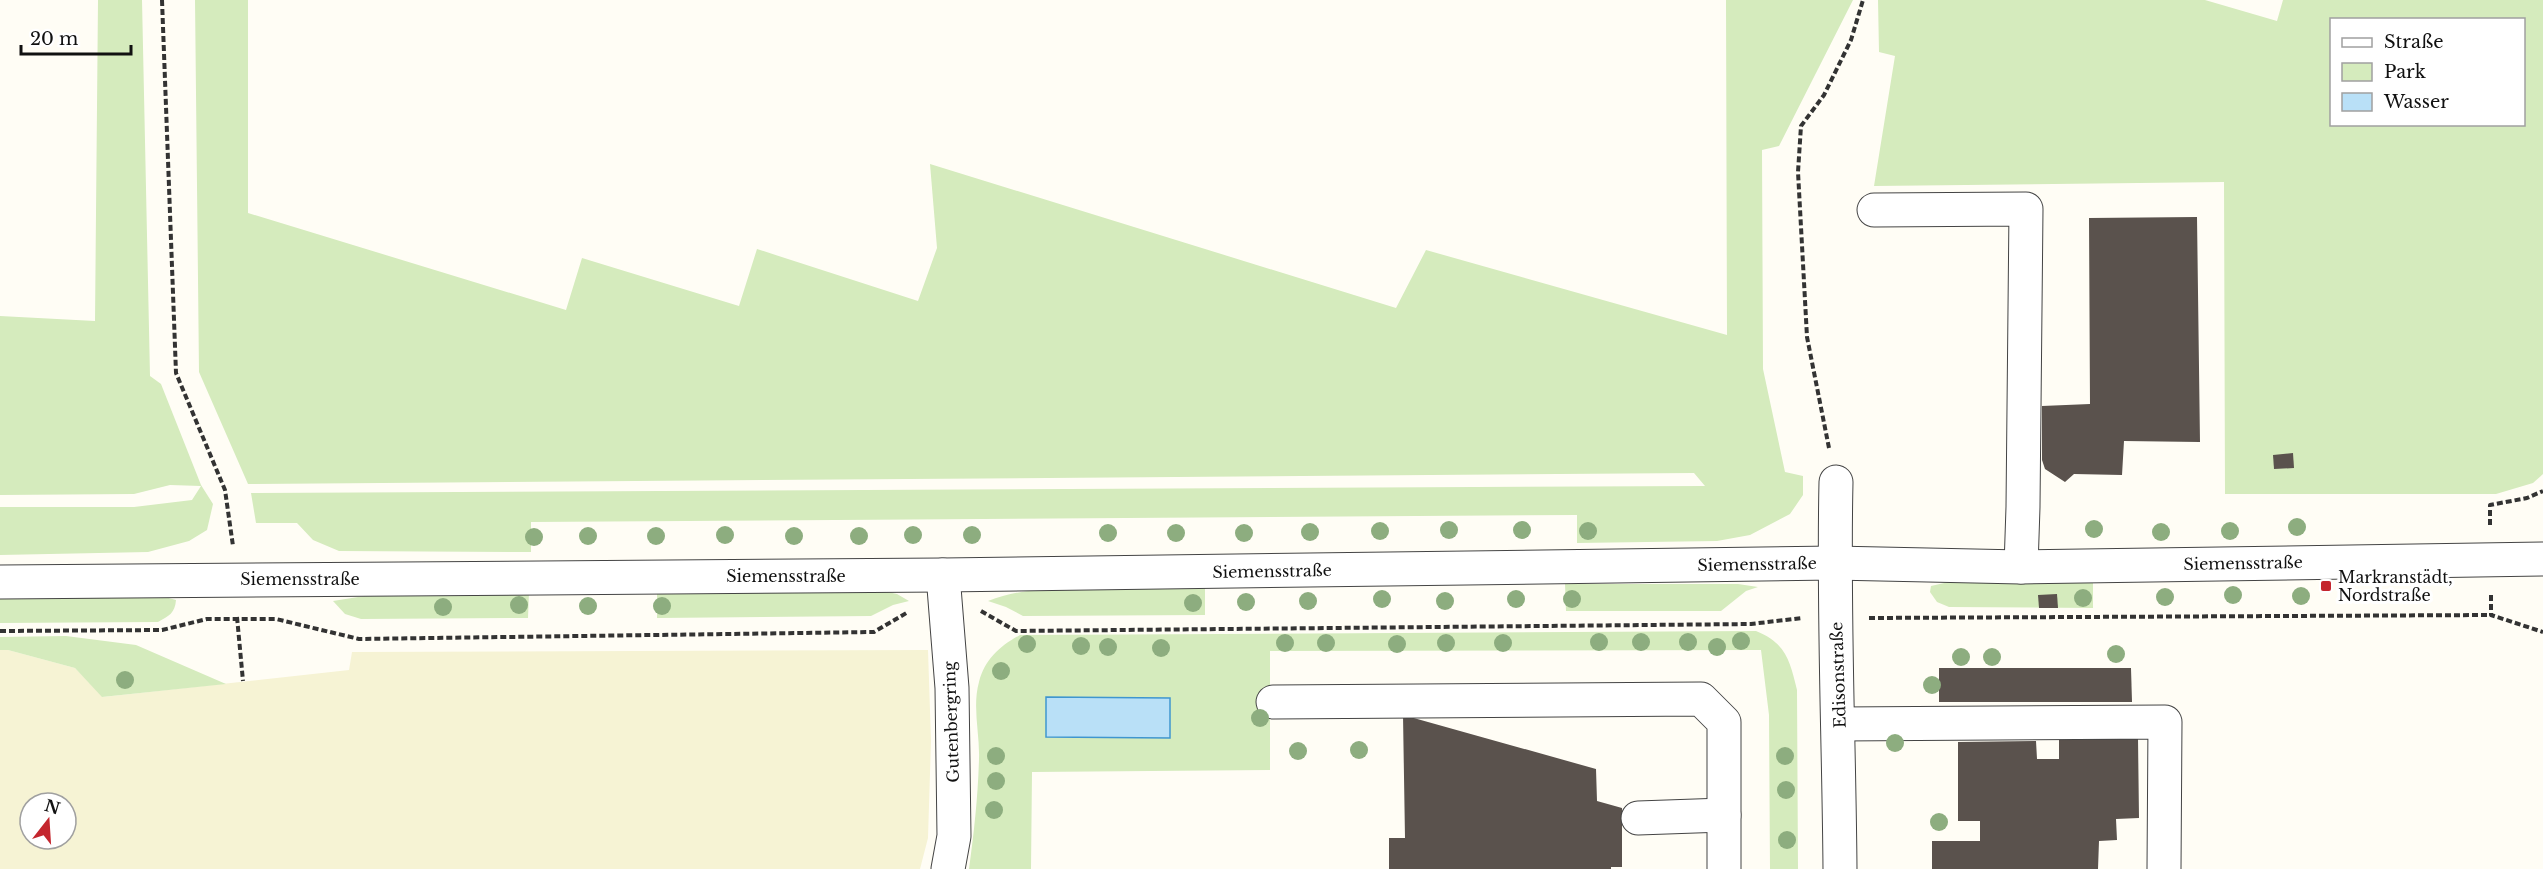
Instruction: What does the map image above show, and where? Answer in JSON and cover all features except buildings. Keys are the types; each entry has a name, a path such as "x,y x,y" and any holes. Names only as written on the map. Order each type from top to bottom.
{"street":[{"path":"1874,210 2026,209 2024,507 2020,567"},
{"name":"Edisonstraße","path":"1836,482 1834,563 1839,724 1840,869"},
{"name":"Siemensstraße","path":"0,582 943,575 1834,563 2020,567 2543,559"},
{"name":"Gutenbergring","path":"943,575 951,688 954,836 948,869"},
{"path":"1273,702 1701,699 1724,722 1724,869"},
{"path":"1839,724 2165,722 2164,869"},
{"path":"1638,818 1724,815"}],"path":[{"path":"162,0 176,373 225,490 236,580 243,681"},
{"path":"1836,482 1807,337 1798,172 1801,126 1824,95 1851,40 1863,0"},
{"path":"0,631 162,630 207,620 276,619 359,639 874,632 907,612 946,611 981,611 1016,631 1751,624 1799,618"},
{"path":"1875,618 2492,615"}],"shaded area":[{"path":"0,650 8,650 75,668 103,697 349,670 352,652 928,650 931,741 928,838 920,869 0,869"}],"green space":[{"path":"98,0 142,0 150,376 161,384 201,485 213,504 207,530 189,541 148,552 0,555 0,507 134,507 192,500 201,486 170,485 134,494 0,495 0,316 95,321"},
{"path":"195,0 248,0 248,213 566,310 582,258 739,306 757,249 918,301 937,248 930,164 1396,308 1426,250 1727,335 1726,0 1853,0 1779,146 1762,150 1763,369 1785,472 1803,476 1803,495 1790,514 1750,535 1717,541 1577,543 1577,515 531,522 531,552 339,551 313,540 297,523 256,523 251,493 1705,486 1694,473 248,484 199,372"},
{"path":"1878,0 2205,0 2277,21 2283,0 2543,0 2543,474 2533,483 2496,494 2225,494 2224,182 1874,186 1895,56 1879,52"},
{"path":"1953,581 2093,581 2093,608 1949,607 1937,602 1930,592 1931,586"},
{"path":"1565,584 1738,584 1758,587 1746,591 1721,611 1566,611"},
{"path":"1205,588 1205,615 1023,616 988,601 1015,593 1042,590"},
{"path":"874,589 897,594 909,601 893,605 871,616 657,618 657,592"},
{"path":"529,592 528,618 361,619 345,614 333,601 383,593"},
{"path":"154,594 176,600 171,614 158,622 0,623 0,595"},
{"path":"1756,631 1774,641 1785,654 1797,690 1798,869 1770,869 1769,715 1761,650 1270,651 1270,770 1032,772 1031,869 969,869 976,814 978,773 977,691 989,660 1020,635"},
{"path":"66,636 136,645 226,684 102,697 75,668 8,650 0,650 0,637"}],"water":[{"path":"1046,697 1170,698 1170,738 1046,737"}],"place":[{"name":"Markranstädt, Nordstraße","path":"2326,586"}]}
